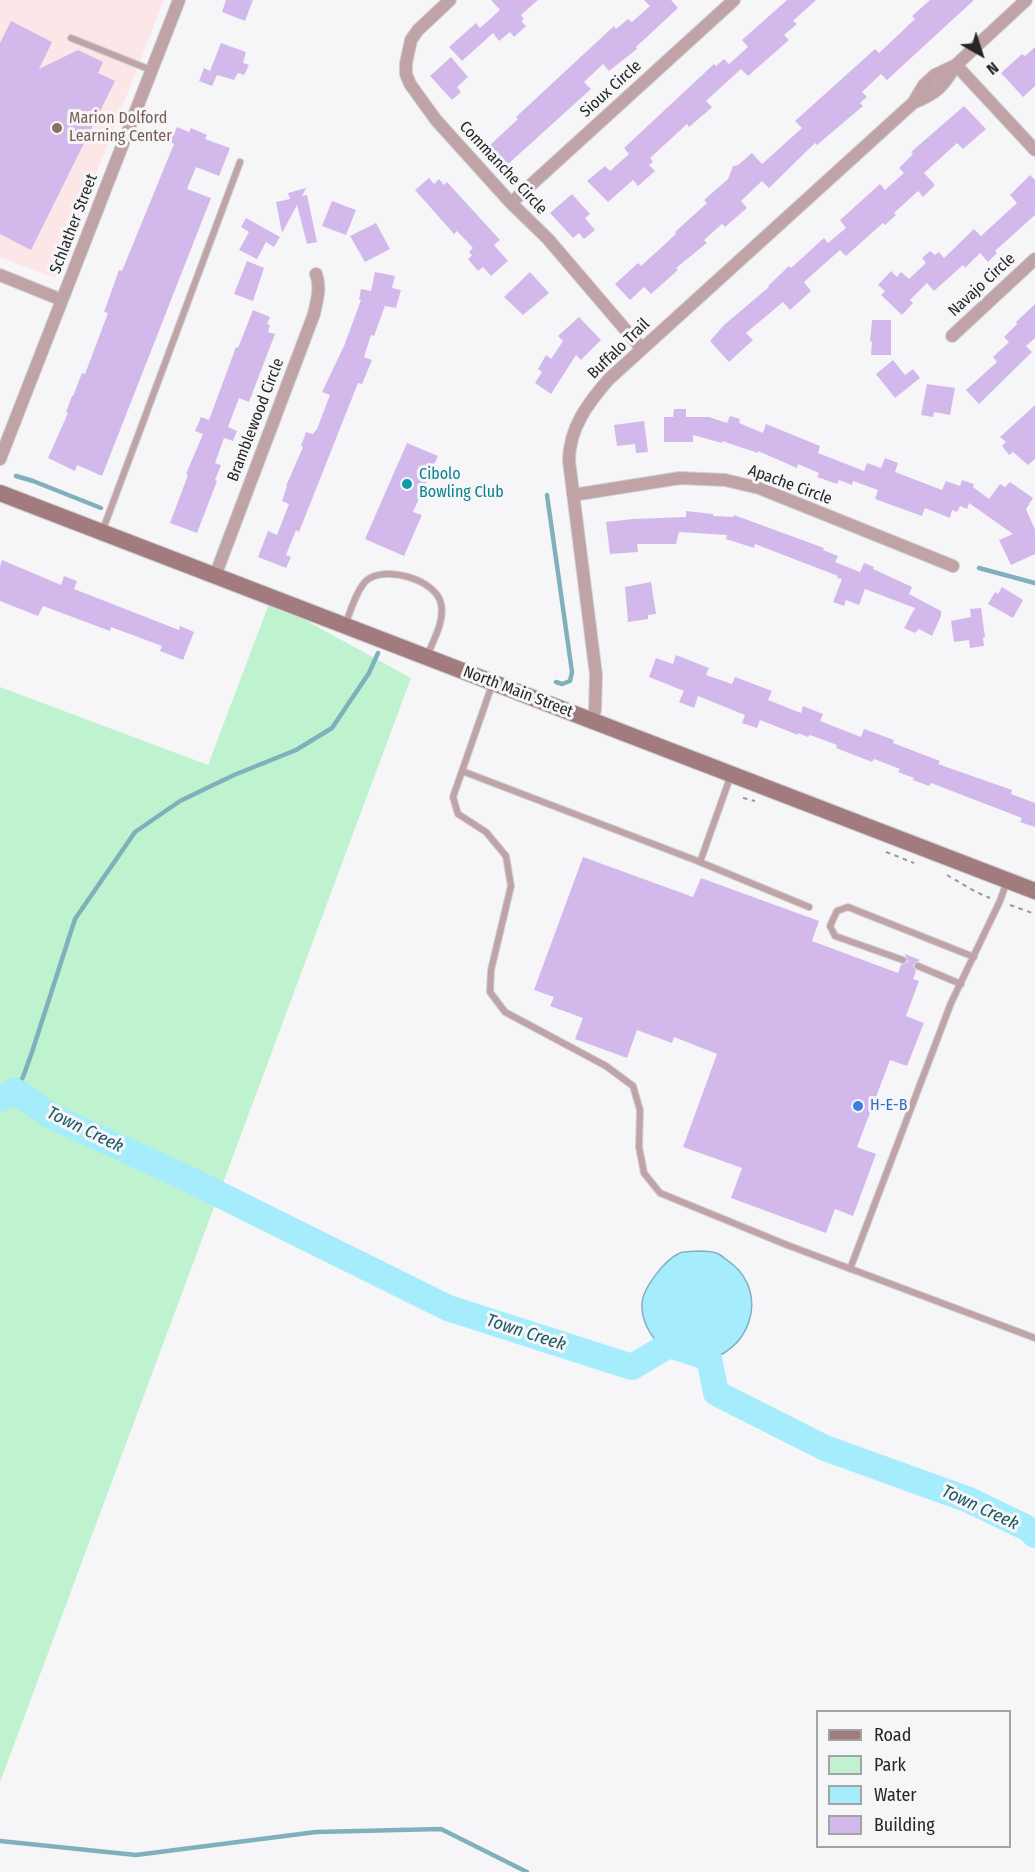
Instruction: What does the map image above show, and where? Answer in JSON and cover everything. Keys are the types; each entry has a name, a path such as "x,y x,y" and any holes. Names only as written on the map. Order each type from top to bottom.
{"street":[{"name":"Schlather Street","path":"0,459 179,0"},
{"name":"Commanche Circle","path":"450,0 418,30 411,40 407,52 406,74 417,97 511,203 548,239 642,348"},
{"name":"Sioux Circle","path":"511,203 734,0"},
{"name":"Buffalo Trail","path":"592,720 595,710 596,675 569,450 576,425 597,393 642,348 913,103 924,85 935,75 956,64 1026,0"},
{"path":"956,64 1035,150"},
{"name":"Navajo Circle","path":"952,336 1035,259"},
{"name":"Bramblewood Circle","path":"215,576 314,314 319,291 316,274"},
{"path":"0,275 62,300"},
{"name":"Apache Circle","path":"573,495 680,478 725,480 759,489 953,566"},
{"name":"North Main Street","path":"0,493 1035,891"}],"lane":[{"path":"71,38 152,70"},
{"path":"102,532 240,162"},
{"path":"345,626 354,601 367,580 381,574 401,575 420,582 434,590 441,603 442,616 426,657"},
{"path":"493,682 453,797 458,814 486,832 506,856 511,886 490,970 490,992 505,1012 606,1066 633,1086 640,1110 639,1147 644,1173 660,1193 787,1245 1035,1338"},
{"path":"462,771 700,862 809,907"},
{"path":"700,862 732,774"},
{"path":"850,1269 951,1003 1008,881"},
{"path":"903,960 835,936 830,926 837,911 848,907 974,957"},
{"path":"918,966 961,984"}],"path":[{"path":"743,798 760,803"},
{"path":"885,850 893,856 917,863"},
{"path":"946,874 976,892 1035,914"}],"shaded area":[{"name":"Marion Dolford Learning Center","path":"0,0 164,0 55,278 0,257"}],"green space":[{"path":"270,601 411,678 0,1782 0,687 208,765"}],"water":[{"path":"698,1251 718,1254 731,1263 743,1276 750,1291 752,1306 749,1322 742,1336 731,1348 717,1357 689,1361 668,1352 659,1344 646,1325 642,1303 646,1290 668,1261 680,1253"}],"building":[{"path":"226,0 253,0 245,21 222,12"},
{"path":"491,0 538,0 521,15 524,19 521,21 526,26 514,37 510,32 499,41 493,33 462,61 449,47 476,23 480,28 500,10"},
{"path":"644,0 671,0 678,8 636,47 637,49 609,71 603,64 584,82 591,89 507,165 489,146 518,119 516,117 614,26 616,29 628,19 632,22 650,6"},
{"path":"787,0 816,0 793,21 797,24 784,35 789,40 748,76 741,69 706,101 712,107 709,110 689,127 687,124 650,158 653,162 649,165 655,171 638,186 633,180 608,202 587,181 605,166 610,171 629,154 624,148 714,64 716,66 724,59 729,64 748,47 742,40"},
{"path":"930,0 974,0 887,80 881,74 862,92 867,97 860,103 863,106 817,145 815,143 769,188 762,181 741,201 747,208 725,227 722,224 704,240 707,243 676,268 678,270 651,294 644,287 630,300 615,284 638,263 641,266 707,203 704,200 728,179 733,166 738,165 752,153 762,164 802,128 795,121 875,49 879,53 915,19 912,16"},
{"path":"11,21 52,42 39,69 78,50 103,62 98,73 115,81 31,250 0,234 0,43"},
{"path":"221,43 246,52 243,63 249,65 244,75 238,73 234,80 217,75 212,86 199,81 204,68 210,71"},
{"path":"1035,47 1035,86 1023,97 1001,73 1022,54 1025,56"},
{"path":"451,57 468,77 457,87 461,92 452,100 430,76"},
{"path":"964,106 986,129 963,149 957,143 924,173 935,185 923,197 918,191 894,213 896,215 885,225 883,223 846,256 840,250 804,282 811,291 790,310 783,302 746,333 753,340 729,362 710,341 724,325 769,287 789,266 791,268 824,238 828,243 846,228 840,220 880,184 885,190 904,173 899,168 913,154 911,152"},
{"path":"177,127 189,132 191,128 207,135 205,139 230,148 219,176 196,167 187,189 211,198 102,476 77,465 75,471 48,458 68,413 66,412 82,373 85,374 108,313 104,312 119,270 122,271 174,144 170,142"},
{"path":"1030,175 1035,180 1035,215 995,251 997,253 988,262 980,253 965,268 963,265 934,291 927,283 910,300 913,303 902,315 881,295 885,291 878,285 891,271 897,277 901,272 909,279 926,263 922,258 930,251 935,255 939,252 944,258 974,229 981,236 1017,203 1010,195"},
{"path":"429,178 434,184 439,179 444,185 447,182 500,240 494,245 508,261 491,276 483,267 478,271 468,259 472,255 469,252 473,248 457,231 454,234 415,190"},
{"path":"306,188 302,196 307,195 317,242 307,244 297,205 282,233 276,202 290,199 288,193"},
{"path":"572,194 590,214 585,218 595,230 584,239 579,233 573,238 550,213"},
{"path":"332,201 356,210 346,235 322,226"},
{"path":"246,218 280,237 274,247 266,242 257,259 239,250 249,232 241,227"},
{"path":"376,223 390,249 365,262 350,236"},
{"path":"247,261 264,268 253,301 234,294"},
{"path":"375,272 395,276 392,288 401,290 396,308 385,306 374,336 371,335 364,357 372,360 362,384 358,383 299,532 296,530 286,555 291,557 286,568 258,557 268,531 277,535 289,504 282,501 286,486 303,447 301,446 306,432 313,434 317,429 330,395 322,392 344,346 361,300 359,300 361,289 371,291"},
{"path":"530,272 549,293 523,315 504,297"},
{"path":"1035,304 1035,338 1026,346 1032,352 979,404 966,390 997,362 993,357 1009,342 1004,337"},
{"path":"253,310 270,317 267,324 270,325 268,332 275,334 249,402 239,398 228,427 237,431 233,441 224,438 215,463 221,465 215,480 217,481 197,533 170,523 188,475 186,474 203,434 195,431 201,417 209,420 236,347 238,348"},
{"path":"579,317 601,340 581,360 576,355 551,394 535,383 542,372 538,369 546,355 551,359 563,341 558,336"},
{"path":"872,320 891,320 891,355 871,355"},
{"path":"893,360 905,375 913,369 920,378 895,398 876,374"},
{"path":"927,384 955,388 950,415 934,412 933,417 921,415"},
{"path":"1035,405 1035,459 1028,465 1013,452 1009,455 1002,446 1006,442 1000,437"},
{"path":"674,409 686,409 686,417 709,417 727,423 730,416 740,419 739,423 763,433 766,424 820,446 818,453 864,471 867,463 881,468 885,458 898,463 895,472 942,490 946,481 960,486 962,480 974,484 973,487 989,499 1000,484 1005,487 1010,482 1033,498 1026,509 1035,530 1035,554 1011,565 999,540 1013,534 969,503 967,509 960,506 957,512 952,510 950,518 925,508 922,516 875,499 878,490 853,481 852,485 839,480 837,484 817,477 819,473 798,464 797,468 758,451 758,453 722,441 722,443 693,435 693,442 664,442 664,417 673,417"},
{"path":"644,421 648,452 636,453 635,444 617,446 614,425"},
{"name":"Cibolo Bowling Club","path":"407,443 438,456 413,512 422,515 404,556 365,539"},
{"path":"686,511 713,514 713,516 733,517 734,515 824,548 823,550 838,556 835,562 860,572 864,563 874,567 873,569 912,587 909,594 941,611 932,636 919,629 915,633 904,628 915,608 865,589 859,605 846,600 844,606 833,602 842,579 837,578 838,576 755,544 754,548 726,539 727,535 679,532 676,544 637,544 638,552 610,554 606,522 686,517"},
{"path":"2,560 61,585 64,576 77,581 74,589 179,630 180,626 194,632 183,660 160,651 162,646 111,627 110,631 43,606 38,616 0,601"},
{"path":"651,582 656,614 648,615 648,619 628,622 625,587"},
{"path":"1002,587 1023,600 1013,618 988,604 995,592 998,594"},
{"path":"981,608 984,646 970,648 969,640 954,642 951,621 971,617 970,609"},
{"path":"676,655 709,668 706,675 732,684 735,677 772,691 768,700 801,713 803,706 823,714 820,721 861,737 864,729 940,761 938,764 1012,790 1011,794 1035,803 1035,827 1020,822 1022,818 931,783 929,786 913,780 914,778 898,772 900,769 874,759 872,762 810,735 808,737 798,733 798,735 760,720 757,728 742,723 745,715 698,696 694,708 679,702 684,691 649,677 656,658 673,664"},
{"path":"583,857 693,897 701,878 819,921 812,941 898,973 901,965 908,962 905,954 920,960 913,965 916,971 913,979 919,981 906,1016 924,1023 907,1066 890,1060 857,1147 876,1154 853,1216 835,1209 826,1233 731,1198 742,1168 683,1147 717,1054 674,1037 672,1043 637,1030 627,1058 575,1039 583,1018 550,1006 554,997 534,990"}],"waterway":[{"path":"16,476 101,508"},
{"path":"547,495 572,672 570,681 562,684 556,682"},
{"path":"979,568 1035,583"},
{"path":"15,1091 32,1052 75,919 135,832 180,801 234,775 296,750 332,728 369,673 378,653"},
{"name":"Town Creek","path":"0,1099 15,1091 51,1116 180,1175 448,1308 632,1367 669,1345 709,1358 716,1393 825,1448 969,1500 1027,1528 1035,1535"},
{"path":"0,1841 136,1855 316,1832 441,1829 527,1872"}],"place":[{"name":"Marion Dolford Learning Center","path":"57,128"},
{"name":"Cibolo Bowling Club","path":"407,484"},
{"name":"H-E-B","path":"858,1106"}]}
